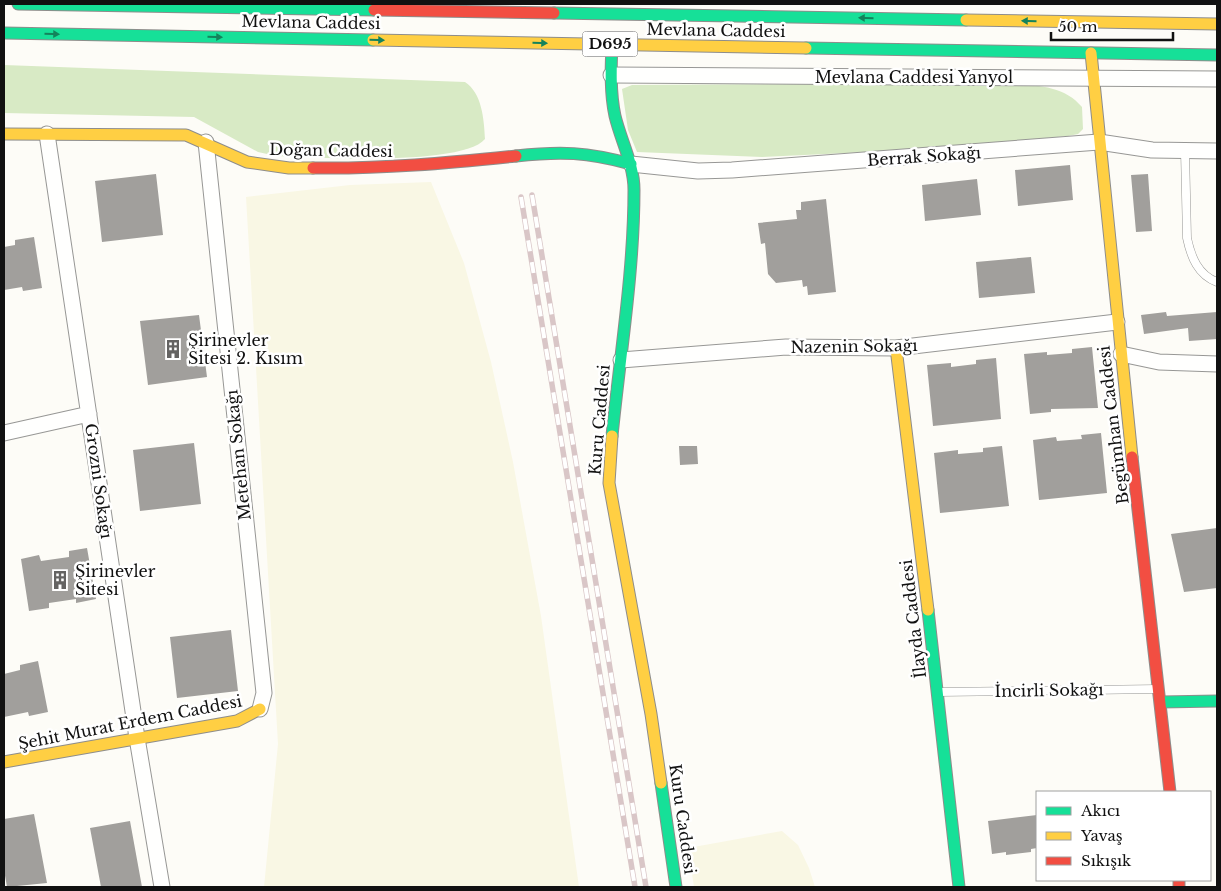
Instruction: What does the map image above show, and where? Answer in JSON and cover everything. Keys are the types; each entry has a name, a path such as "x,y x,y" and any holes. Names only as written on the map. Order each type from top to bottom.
{"street":[{"name":"Mevlana Caddesi","path":"18,4 614,9 1217,24"},
{"name":"Mevlana Caddesi","path":"4,33 1217,55"},
{"name":"Kuru Caddesi","path":"612,44 611,75 616,115 631,164 634,188 621,360 609,462 609,483 651,714 676,887"},
{"name":"Begümhan Caddesi","path":"1091,53 1117,322 1160,689 1170,791"},
{"name":"Mevlana Caddesi Yanyol","path":"611,75 1217,79"},
{"name":"Doğan Caddesi","path":"4,134 186,135 206,142 229,155 247,162 288,168 373,169 424,166 557,151 595,154 631,164"},
{"name":"Grozni Sokağı","path":"47,134 137,738 162,887"},
{"name":"Metehan Sokağı","path":"206,142 264,693 260,709"},
{"name":"Berrak Sokağı","path":"631,164 698,171 732,170 1099,142 1185,151 1217,152"},
{"name":"Nazenin Sokağı","path":"621,360 786,347 896,348 1117,322"},
{"name":"İlayda Caddesi","path":"896,348 938,692 958,887"},
{"path":"1121,354 1159,362 1217,364"},
{"path":"4,433 89,414"},
{"path":"1161,702 1217,701"},
{"name":"Şehit Murat Erdem Caddesi","path":"4,762 237,721 260,709"}],"lane":[{"path":"1185,151 1187,238 1190,252 1197,268 1217,282"},
{"name":"İncirli Sokağı","path":"938,692 1160,689"}],"shaded area":[{"path":"431,182 464,263 491,362 513,462 541,616 579,887 264,887 278,744 246,197 350,185"},
{"path":"782,831 798,845 809,868 815,887 694,887 688,848"}],"green space":[{"path":"4,65 465,82 471,87 479,100 483,115 485,139 471,148 419,157 353,159 276,156 258,152 194,117 4,113"},
{"path":"1000,83 1033,85 1065,93 1082,107 1083,129 1078,134 1068,136 932,149 762,157 637,152 628,130 622,89 632,85"}],"building":[{"path":"1070,165 1073,200 1018,206 1015,170"},
{"path":"156,174 163,235 102,242 95,181"},
{"path":"1148,174 1152,231 1136,232 1131,175"},
{"path":"977,179 981,215 925,221 922,185"},
{"path":"826,199 836,292 808,295 807,286 803,287 802,280 776,283 768,274 765,243 761,244 758,223 797,219 796,210 801,210 801,202"},
{"path":"34,237 42,288 23,291 22,287 4,290 4,247 15,245 15,240"},
{"path":"1031,257 1035,293 979,298 976,262"},
{"path":"1166,312 1167,316 1217,312 1217,339 1189,341 1188,328 1144,334 1141,315"},
{"name":"Şirinevler Sitesi 2. Kısım","path":"199,315 207,377 148,385 140,321"},
{"path":"1092,347 1098,408 1051,409 1051,412 1030,414 1024,354 1047,352 1047,355 1072,353 1072,349"},
{"path":"996,358 1001,419 933,426 927,365 951,363 951,367 976,364 976,360"},
{"path":"1101,433 1107,493 1039,500 1033,440 1056,437 1057,441 1082,439 1081,435"},
{"path":"194,443 201,504 140,511 133,450"},
{"path":"679,446 697,446 698,464 680,465"},
{"path":"1002,446 1009,506 940,513 934,453 958,450 958,454 983,452 983,448"},
{"path":"1217,528 1217,588 1184,592 1171,534"},
{"name":"Şirinevler Sitesi","path":"87,548 96,599 76,603 76,599 49,603 49,608 29,611 21,559 39,555 41,561 69,557 69,551"},
{"path":"231,630 238,691 177,698 170,637"},
{"path":"38,661 48,712 29,716 28,712 4,717 4,674 20,670 20,665"},
{"path":"34,814 47,883 7,887 4,870 4,819"},
{"path":"1036,815 1036,848 1031,849 1031,852 1006,855 1006,852 992,854 988,821"},
{"path":"130,821 142,887 101,887 90,828"}],"railway":[{"path":"532,195 646,887"},
{"path":"521,197 635,887"}],"traffic: fast":[{"path":"18,4 374,10"},
{"path":"554,13 966,20"},
{"path":"4,33 373,40"},
{"path":"612,44 611,80 613,107 632,171 634,190 632,252 612,436"},
{"path":"806,48 1217,55"},
{"path":"516,156 547,153 574,154 601,157 631,164"},
{"path":"928,610 959,887"},
{"path":"1161,702 1217,701"},
{"path":"661,783 676,887"}],"traffic: slow":[{"path":"966,20 1217,24"},
{"path":"373,40 806,48"},
{"path":"1091,53 1132,457"},
{"path":"4,134 186,135 247,162 289,168 313,168"},
{"path":"896,348 928,610"},
{"path":"612,436 609,483 651,714 661,783"},
{"path":"4,762 237,721 260,709"}],"traffic: jam":[{"path":"374,10 554,13"},
{"path":"313,168 415,165 516,156"},
{"path":"1132,457 1170,791"},
{"path":"1179,881 1179,887"}],"place":[{"name":"Şirinevler Sitesi 2. Kısım","path":"173,349"},
{"name":"Şirinevler Sitesi","path":"60,580"}]}
